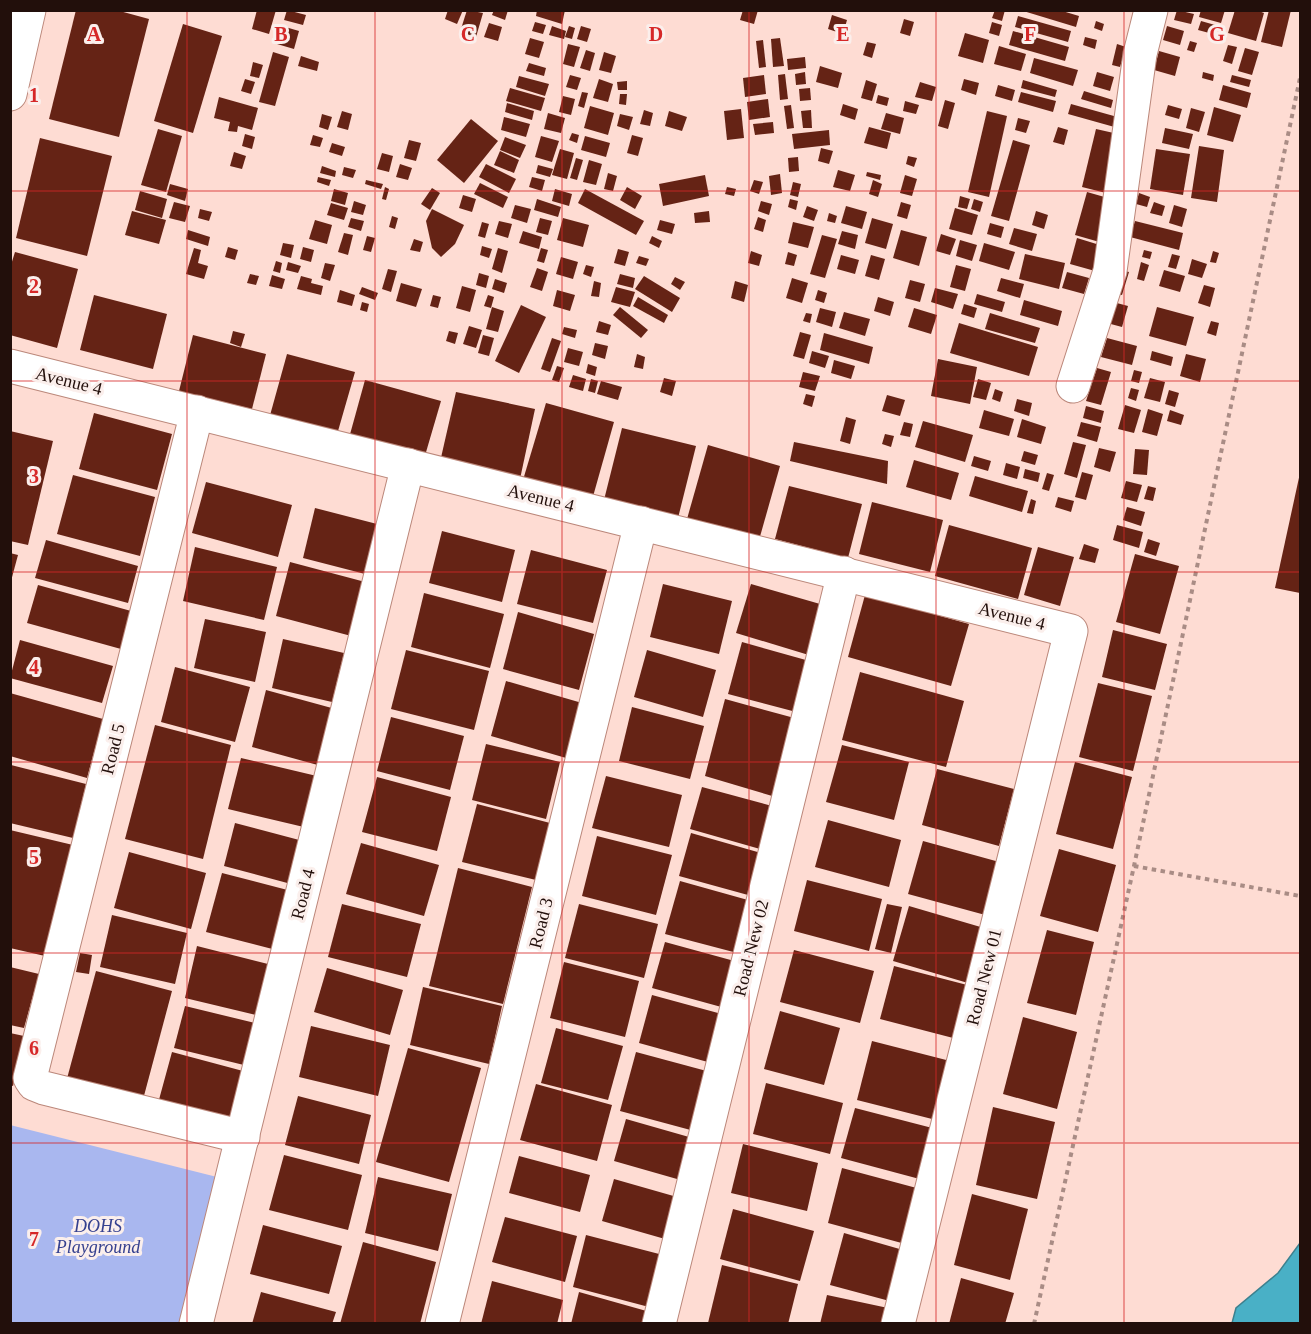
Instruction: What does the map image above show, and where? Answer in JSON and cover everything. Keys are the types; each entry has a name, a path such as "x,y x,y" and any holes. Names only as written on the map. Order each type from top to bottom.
{"street":[{"path":"10,94 29,10"},
{"path":"1073,386 1110,271 1140,54 1151,10"},
{"name":"Avenue 4","path":"10,366 1071,631"},
{"name":"Road 5","path":"197,412 30,1078 34,1084 44,1088 243,1137"},
{"name":"Road 4","path":"196,1323 408,465"},
{"name":"Road 3","path":"442,1323 641,523"},
{"name":"Road New 02","path":"658,1323 844,573"},
{"name":"Road New 01","path":"898,1323 1071,631"}],"path":[{"path":"1034,1323 1134,866 1300,78"},
{"path":"1134,866 1300,896"}],"green space":[{"name":"DOHS Playground","path":"10,1125 217,1177 181,1323 11,1323"}],"shaded area":[{"path":"1300,1243 1300,1323 1232,1323 1236,1308 1278,1273"}],"building":[{"path":"76,10 116,10 149,19 119,137 49,119"},
{"path":"257,10 276,10 269,34 252,29"},
{"path":"287,10 306,15 303,25 284,20"},
{"path":"448,10 463,10 457,24 445,19"},
{"path":"467,10 483,13 476,37 460,32"},
{"path":"494,10 508,10 505,20 492,15"},
{"path":"537,10 565,10 562,24 536,16"},
{"path":"743,10 758,10 754,24 740,20"},
{"path":"995,10 1005,10 1002,21 992,18"},
{"path":"1020,10 1059,10 1079,16 1076,27"},
{"path":"1177,10 1194,14 1191,24 1174,20"},
{"path":"1201,10 1225,10 1221,23 1199,17"},
{"path":"1235,10 1256,10 1264,13 1256,41 1228,33"},
{"path":"1269,10 1291,10 1282,47 1261,42"},
{"path":"832,15 847,20 843,34 828,29"},
{"path":"1018,16 1071,31 1068,42 1015,27"},
{"path":"904,19 914,22 910,36 900,33"},
{"path":"1096,21 1104,24 1102,31 1094,28"},
{"path":"1201,21 1215,25 1213,34 1198,30"},
{"path":"535,22 546,25 543,34 532,31"},
{"path":"992,22 1002,25 999,36 989,33"},
{"path":"489,23 502,27 498,41 484,37"},
{"path":"183,24 222,36 193,133 154,121"},
{"path":"282,26 299,31 294,49 277,44"},
{"path":"552,26 566,31 564,39 549,35"},
{"path":"569,26 575,28 572,39 565,37"},
{"path":"581,26 591,29 587,42 577,39"},
{"path":"1167,26 1184,31 1180,45 1163,40"},
{"path":"1013,31 1069,47 1065,61 1009,45"},
{"path":"965,33 989,40 983,63 958,56"},
{"path":"1085,37 1097,40 1095,49 1083,45"},
{"path":"530,38 544,42 539,58 525,54"},
{"path":"780,38 784,66 773,67 771,39"},
{"path":"763,40 766,67 759,68 756,41"},
{"path":"1190,41 1197,43 1194,52 1187,50"},
{"path":"867,42 876,44 872,58 863,55"},
{"path":"568,44 580,47 574,67 563,64"},
{"path":"1117,44 1126,47 1120,67 1112,65"},
{"path":"1228,45 1237,47 1232,64 1223,61"},
{"path":"999,46 1026,54 1021,71 994,64"},
{"path":"1245,48 1259,52 1252,75 1238,71"},
{"path":"586,50 595,53 590,71 580,68"},
{"path":"1159,51 1180,57 1175,76 1154,70"},
{"path":"273,52 289,57 275,106 259,102"},
{"path":"604,52 616,56 611,73 599,70"},
{"path":"301,56 319,62 317,71 298,66"},
{"path":"805,57 806,68 788,70 787,59"},
{"path":"1034,58 1078,70 1073,86 1030,73"},
{"path":"253,62 263,65 259,78 250,76"},
{"path":"529,63 546,68 544,76 526,71"},
{"path":"820,66 842,73 838,88 816,82"},
{"path":"805,72 806,84 796,85 795,74"},
{"path":"1097,72 1114,77 1110,91 1093,86"},
{"path":"1203,72 1214,75 1213,81 1202,78"},
{"path":"785,74 788,99 780,100 778,75"},
{"path":"570,75 581,78 577,90 566,87"},
{"path":"764,75 766,94 745,97 743,78"},
{"path":"1232,75 1251,80 1249,87 1230,82"},
{"path":"519,76 549,84 545,96 516,87"},
{"path":"245,79 255,82 251,94 241,91"},
{"path":"599,79 613,84 608,102 593,98"},
{"path":"964,79 979,83 976,95 961,90"},
{"path":"866,80 877,84 872,101 861,98"},
{"path":"1023,80 1057,90 1055,97 1021,88"},
{"path":"627,81 627,90 618,90 617,82"},
{"path":"920,82 936,87 932,101 915,97"},
{"path":"998,85 1015,90 1012,101 995,96"},
{"path":"1223,85 1251,93 1247,108 1219,100"},
{"path":"510,88 545,98 541,111 506,101"},
{"path":"810,88 811,100 800,101 799,89"},
{"path":"1084,91 1113,100 1111,108 1081,99"},
{"path":"582,92 588,93 584,108 578,106"},
{"path":"1021,92 1056,101 1053,112 1018,102"},
{"path":"620,94 627,94 626,105 619,104"},
{"path":"878,95 889,98 887,106 876,103"},
{"path":"563,96 575,99 571,115 559,112"},
{"path":"219,97 258,108 252,130 238,126 237,132 228,131 230,122 214,118"},
{"path":"768,99 770,117 749,120 747,102"},
{"path":"945,100 955,103 948,129 938,126"},
{"path":"905,101 919,105 916,114 903,111"},
{"path":"507,103 534,111 532,120 505,112"},
{"path":"843,104 858,109 855,120 840,115"},
{"path":"1071,104 1121,118 1118,128 1068,114"},
{"path":"791,105 794,128 787,129 784,106"},
{"path":"1168,105 1182,109 1179,119 1165,115"},
{"path":"590,106 614,113 608,135 584,128"},
{"path":"1214,107 1241,115 1233,142 1207,135"},
{"path":"1191,108 1205,112 1199,132 1186,128"},
{"path":"741,109 744,138 727,140 724,111"},
{"path":"644,110 653,113 650,126 640,124"},
{"path":"811,110 812,128 803,128 801,111"},
{"path":"342,111 352,114 348,130 337,127"},
{"path":"669,111 687,117 682,131 665,126"},
{"path":"987,111 1007,116 989,197 968,192"},
{"path":"548,113 565,118 561,133 544,129"},
{"path":"886,113 904,118 900,134 881,129"},
{"path":"322,114 332,117 328,130 319,127"},
{"path":"620,114 633,117 629,130 617,126"},
{"path":"504,117 530,124 526,137 501,130"},
{"path":"1018,118 1030,121 1026,133 1015,130"},
{"path":"471,119 498,141 464,183 437,160"},
{"path":"773,122 774,133 755,135 753,124"},
{"path":"869,127 891,133 887,149 864,143"},
{"path":"1058,127 1068,130 1064,145 1053,142"},
{"path":"1165,128 1193,134 1189,149 1162,143"},
{"path":"158,129 182,136 166,192 141,185"},
{"path":"1096,129 1127,136 1114,195 1082,187"},
{"path":"829,130 830,145 794,149 792,134"},
{"path":"572,133 579,135 577,143 569,140"},
{"path":"245,134 255,137 252,149 242,146"},
{"path":"313,135 323,138 320,147 310,145"},
{"path":"632,135 643,138 638,156 627,153"},
{"path":"541,136 559,141 552,162 535,157"},
{"path":"585,136 610,143 606,157 581,150"},
{"path":"505,137 526,145 520,158 500,150"},
{"path":"40,138 112,156 87,256 16,238"},
{"path":"409,140 421,143 416,161 404,158"},
{"path":"1013,140 1030,145 1009,221 991,216"},
{"path":"332,143 345,147 342,156 329,152"},
{"path":"1199,146 1224,150 1217,202 1191,198"},
{"path":"821,148 833,151 829,164 818,161"},
{"path":"560,149 574,153 567,179 552,175"},
{"path":"1156,149 1190,154 1183,195 1150,189"},
{"path":"500,151 519,160 514,173 494,165"},
{"path":"234,152 246,156 242,169 230,166"},
{"path":"382,153 393,156 389,172 377,169"},
{"path":"908,156 917,158 914,167 906,164"},
{"path":"798,157 799,171 789,172 788,158"},
{"path":"576,158 583,160 577,180 570,178"},
{"path":"589,160 602,164 596,185 583,182"},
{"path":"400,164 412,168 408,180 396,177"},
{"path":"486,164 516,179 509,193 479,177"},
{"path":"538,165 553,169 550,177 536,173"},
{"path":"322,166 336,171 335,177 320,173"},
{"path":"344,167 356,170 353,178 342,175"},
{"path":"838,170 855,175 850,191 833,187"},
{"path":"867,172 881,175 880,180 866,176"},
{"path":"608,173 617,176 613,191 604,189"},
{"path":"780,174 782,193 771,195 769,176"},
{"path":"705,175 709,196 663,206 659,184"},
{"path":"905,175 917,179 912,196 900,193"},
{"path":"318,177 331,180 329,186 317,182"},
{"path":"532,177 545,180 542,191 529,187"},
{"path":"366,180 383,184 381,189 365,184"},
{"path":"754,180 763,182 759,194 750,191"},
{"path":"873,180 882,184 878,197 869,194"},
{"path":"793,182 801,184 798,197 790,195"},
{"path":"480,183 508,197 503,208 474,194"},
{"path":"170,184 188,189 185,201 167,195"},
{"path":"385,187 389,189 386,200 382,199"},
{"path":"627,187 642,196 635,209 620,200"},
{"path":"727,187 736,189 734,196 725,194"},
{"path":"432,188 440,193 430,210 421,204"},
{"path":"334,189 348,193 345,205 331,201"},
{"path":"555,189 572,194 569,206 552,201"},
{"path":"585,189 644,221 636,235 578,203"},
{"path":"140,191 167,199 162,218 135,210"},
{"path":"1087,192 1115,200 1103,243 1075,235"},
{"path":"1139,193 1150,197 1147,207 1136,204"},
{"path":"463,195 476,199 472,212 459,208"},
{"path":"960,196 970,199 967,209 958,207"},
{"path":"537,199 561,207 558,217 534,210"},
{"path":"790,199 798,201 796,210 788,207"},
{"path":"974,199 983,202 980,212 971,209"},
{"path":"354,201 366,205 363,215 351,212"},
{"path":"761,201 772,204 769,215 758,211"},
{"path":"174,202 190,206 185,222 169,218"},
{"path":"901,202 911,205 907,219 897,216"},
{"path":"1154,202 1165,206 1162,216 1150,213"},
{"path":"331,203 348,208 344,220 327,215"},
{"path":"515,205 531,209 527,223 511,218"},
{"path":"1174,205 1187,209 1182,227 1169,223"},
{"path":"807,206 818,210 814,221 803,217"},
{"path":"846,206 867,212 862,229 841,223"},
{"path":"955,208 978,215 972,235 949,229"},
{"path":"200,209 212,212 209,221 198,218"},
{"path":"432,209 464,225 455,244 441,257 432,248 426,221"},
{"path":"132,211 166,220 159,244 125,235"},
{"path":"709,211 710,222 695,223 694,213"},
{"path":"1036,211 1048,215 1044,229 1032,225"},
{"path":"829,213 837,216 835,223 827,221"},
{"path":"392,216 398,218 395,229 389,227"},
{"path":"758,217 766,220 763,232 754,229"},
{"path":"351,218 364,221 361,231 348,227"},
{"path":"540,218 552,221 548,235 536,232"},
{"path":"563,218 589,225 583,247 557,240"},
{"path":"872,218 893,224 886,249 865,243"},
{"path":"315,220 332,225 327,244 309,239"},
{"path":"660,220 675,224 672,234 657,230"},
{"path":"499,221 512,224 508,238 495,234"},
{"path":"1135,221 1183,233 1179,250 1130,237"},
{"path":"482,222 489,224 485,238 478,236"},
{"path":"793,222 814,227 808,248 788,243"},
{"path":"990,223 1004,227 1001,238 987,234"},
{"path":"1014,228 1037,234 1032,251 1009,244"},
{"path":"188,230 210,237 208,246 186,239"},
{"path":"901,230 927,237 919,266 893,258"},
{"path":"523,231 542,237 539,249 519,243"},
{"path":"842,231 858,235 855,249 838,244"},
{"path":"344,233 353,235 348,255 338,252"},
{"path":"941,234 956,239 950,255 936,251"},
{"path":"822,235 837,239 825,278 810,274"},
{"path":"367,236 375,238 371,252 363,250"},
{"path":"652,236 662,241 659,248 649,243"},
{"path":"1077,238 1103,246 1095,271 1070,264"},
{"path":"414,239 423,242 420,252 410,250"},
{"path":"960,240 977,245 972,261 956,256"},
{"path":"283,243 294,245 291,258 280,255"},
{"path":"984,243 1015,252 1009,270 979,261"},
{"path":"482,246 492,249 489,258 480,255"},
{"path":"228,247 238,250 235,260 225,257"},
{"path":"303,247 314,250 311,262 300,259"},
{"path":"194,248 201,250 198,263 208,266 204,279 186,274"},
{"path":"498,248 508,251 502,273 492,269"},
{"path":"541,248 548,250 544,263 537,261"},
{"path":"618,249 629,252 625,266 614,263"},
{"path":"1144,250 1152,252 1150,259 1142,257"},
{"path":"751,251 762,255 759,266 748,263"},
{"path":"1213,251 1219,253 1216,263 1210,262"},
{"path":"15,252 78,269 57,348 10,335 10,268"},
{"path":"788,252 797,255 794,266 785,264"},
{"path":"1025,254 1065,263 1059,289 1019,279"},
{"path":"1172,254 1180,256 1176,269 1168,267"},
{"path":"841,255 859,260 855,274 837,269"},
{"path":"871,255 885,259 879,280 865,276"},
{"path":"639,256 649,259 646,266 636,263"},
{"path":"561,257 578,262 573,279 556,274"},
{"path":"1192,259 1207,264 1202,278 1188,274"},
{"path":"276,261 282,263 280,273 273,271"},
{"path":"288,262 301,266 298,273 286,270"},
{"path":"1141,262 1149,265 1144,281 1137,279"},
{"path":"325,263 335,265 330,281 321,278"},
{"path":"586,265 594,267 591,277 583,274"},
{"path":"956,265 971,269 965,291 950,287"},
{"path":"537,268 548,272 542,291 530,287"},
{"path":"388,269 397,271 391,292 382,289"},
{"path":"1116,269 1129,272 1122,295 1109,292"},
{"path":"1164,270 1185,276 1180,292 1159,286"},
{"path":"1067,272 1089,278 1084,294 1062,288"},
{"path":"479,273 489,276 486,288 476,285"},
{"path":"250,274 259,276 256,285 247,283"},
{"path":"620,274 635,278 633,288 617,284"},
{"path":"272,275 285,279 282,289 269,286"},
{"path":"301,276 312,279 311,283 323,286 321,295 297,289"},
{"path":"644,276 680,298 672,312 635,289"},
{"path":"675,277 685,282 680,290 671,284"},
{"path":"792,278 808,283 802,303 786,298"},
{"path":"1001,278 1024,284 1020,298 997,291"},
{"path":"495,279 507,283 504,293 492,289"},
{"path":"910,280 925,284 920,302 905,298"},
{"path":"594,281 601,283 599,297 591,296"},
{"path":"735,281 748,285 744,302 731,298"},
{"path":"401,283 422,289 416,307 396,301"},
{"path":"1204,285 1215,288 1210,307 1198,303"},
{"path":"462,286 476,290 470,312 456,308"},
{"path":"362,287 378,293 375,300 359,294"},
{"path":"616,287 635,292 630,307 611,302"},
{"path":"935,288 958,294 953,309 931,302"},
{"path":"340,290 355,295 352,306 337,302"},
{"path":"557,290 575,295 570,311 553,306"},
{"path":"818,290 827,293 824,303 815,300"},
{"path":"977,294 1005,302 1002,312 974,304"},
{"path":"94,295 167,314 153,369 80,350"},
{"path":"433,295 441,297 438,308 430,306"},
{"path":"488,295 494,297 491,308 484,306"},
{"path":"638,297 668,315 664,323 633,306"},
{"path":"878,297 894,302 890,316 874,311"},
{"path":"1024,300 1062,311 1058,326 1020,315"},
{"path":"362,302 369,304 367,312 360,310"},
{"path":"1113,302 1128,306 1122,327 1107,323"},
{"path":"964,304 977,308 974,318 961,314"},
{"path":"521,305 546,317 519,373 495,361"},
{"path":"492,307 504,311 498,332 486,329"},
{"path":"620,307 648,330 641,338 613,315"},
{"path":"1157,307 1194,317 1186,346 1149,336"},
{"path":"820,308 836,312 832,327 816,322"},
{"path":"914,308 937,315 931,334 908,327"},
{"path":"844,312 870,319 865,336 839,328"},
{"path":"806,313 812,314 810,323 803,321"},
{"path":"990,313 1040,328 1035,343 985,329"},
{"path":"599,321 611,325 608,335 596,332"},
{"path":"1211,321 1219,323 1216,336 1207,333"},
{"path":"959,323 1038,347 1029,376 950,353"},
{"path":"469,326 482,330 476,348 463,344"},
{"path":"564,327 577,330 575,338 562,334"},
{"path":"233,331 245,334 241,347 230,343"},
{"path":"449,331 458,333 455,344 446,341"},
{"path":"800,332 811,335 804,359 793,356"},
{"path":"824,333 873,347 869,364 820,350"},
{"path":"193,335 266,354 252,409 179,391"},
{"path":"483,335 494,338 489,356 478,353"},
{"path":"552,338 561,341 550,372 541,369"},
{"path":"1107,338 1137,346 1132,365 1101,357"},
{"path":"595,343 608,346 605,359 592,355"},
{"path":"568,348 583,352 579,366 564,362"},
{"path":"812,351 829,356 825,368 809,363"},
{"path":"1152,351 1173,357 1171,366 1150,360"},
{"path":"287,354 355,372 336,438 269,419"},
{"path":"637,354 645,357 643,369 634,367"},
{"path":"1186,354 1206,359 1200,382 1180,376"},
{"path":"938,359 977,367 970,404 931,396"},
{"path":"834,360 855,366 851,379 831,373"},
{"path":"588,364 597,367 595,376 586,373"},
{"path":"557,366 564,368 559,382 552,380"},
{"path":"1097,368 1111,372 1101,405 1086,401"},
{"path":"1134,370 1142,372 1139,383 1131,381"},
{"path":"803,372 820,376 815,391 799,387"},
{"path":"573,375 586,379 583,391 569,387"},
{"path":"664,378 676,381 672,396 660,392"},
{"path":"1150,378 1165,382 1160,402 1144,398"},
{"path":"591,379 598,381 595,393 588,391"},
{"path":"978,379 991,383 986,400 973,397"},
{"path":"365,380 441,401 424,459 349,438"},
{"path":"601,381 622,387 618,400 597,394"},
{"path":"1131,388 1139,390 1136,401 1128,398"},
{"path":"995,389 1003,392 1000,402 992,399"},
{"path":"1169,390 1179,393 1175,407 1165,404"},
{"path":"456,392 535,409 520,479 440,462"},
{"path":"806,394 815,396 812,407 803,404"},
{"path":"887,395 905,400 900,416 882,411"},
{"path":"1017,399 1032,403 1029,416 1014,411"},
{"path":"546,403 614,422 592,500 523,480"},
{"path":"1125,405 1141,410 1134,433 1118,429"},
{"path":"1086,406 1104,411 1101,423 1083,418"},
{"path":"1148,409 1163,414 1157,436 1142,432"},
{"path":"984,410 1014,419 1009,436 979,428"},
{"path":"1170,410 1184,415 1181,425 1167,421"},
{"path":"94,413 172,434 157,490 79,469"},
{"path":"846,417 856,420 850,444 840,441"},
{"path":"1022,419 1046,427 1041,444 1017,437"},
{"path":"923,421 973,435 965,462 915,447"},
{"path":"904,422 913,424 910,437 900,435"},
{"path":"1081,422 1101,427 1097,442 1077,436"},
{"path":"622,428 696,446 678,518 604,500"},
{"path":"10,431 53,441 28,545 10,541"},
{"path":"885,434 894,436 891,447 882,444"},
{"path":"794,442 888,461 887,484 790,461"},
{"path":"1073,442 1086,445 1077,478 1064,474"},
{"path":"708,445 780,466 759,540 687,519"},
{"path":"1099,448 1116,452 1110,472 1094,467"},
{"path":"1135,449 1149,450 1147,475 1133,474"},
{"path":"1024,451 1038,455 1035,465 1021,461"},
{"path":"974,456 991,461 988,471 971,466"},
{"path":"914,460 959,473 951,500 906,487"},
{"path":"1006,463 1020,467 1017,479 1003,475"},
{"path":"1025,469 1040,473 1038,482 1023,478"},
{"path":"1082,472 1093,475 1086,500 1075,497"},
{"path":"1047,473 1054,475 1049,491 1042,489"},
{"path":"1300,473 1300,593 1275,588"},
{"path":"73,475 155,497 140,556 57,534"},
{"path":"975,476 1028,491 1022,512 969,496"},
{"path":"1126,481 1142,485 1137,502 1121,498"},
{"path":"206,482 292,505 278,557 192,533"},
{"path":"789,486 862,504 848,558 775,539"},
{"path":"1148,486 1156,488 1153,501 1144,499"},
{"path":"1058,497 1074,501 1071,512 1055,507"},
{"path":"1031,499 1036,501 1033,514 1027,513"},
{"path":"872,502 943,520 930,572 859,554"},
{"path":"1127,507 1145,512 1141,526 1123,520"},
{"path":"315,508 377,524 365,574 303,558"},
{"path":"949,525 1032,548 1018,599 935,576"},
{"path":"1117,525 1143,532 1139,548 1113,540"},
{"path":"442,531 515,550 502,602 429,583"},
{"path":"1148,539 1160,543 1156,556 1144,552"},
{"path":"46,540 138,566 128,603 35,578"},
{"path":"1084,544 1099,549 1095,563 1079,559"},
{"path":"195,547 277,567 264,620 183,601"},
{"path":"1038,547 1074,557 1060,606 1024,595"},
{"path":"531,550 607,570 593,623 517,604"},
{"path":"10,553 18,555 11,581 10,581"},
{"path":"1135,554 1179,566 1160,634 1116,622"},
{"path":"290,562 369,583 355,637 276,616"},
{"path":"663,584 732,601 719,654 650,637"},
{"path":"751,584 827,606 812,656 736,633"},
{"path":"38,585 131,611 121,649 27,623"},
{"path":"424,593 504,614 490,668 411,647"},
{"path":"865,595 969,624 951,686 848,657"},
{"path":"518,612 594,634 579,690 503,669"},
{"path":"205,619 266,632 255,682 194,668"},
{"path":"1113,630 1167,644 1155,690 1102,677"},
{"path":"283,639 344,653 332,702 272,688"},
{"path":"20,640 113,666 102,703 10,678"},
{"path":"742,642 813,662 800,713 728,694"},
{"path":"406,650 489,671 474,730 391,709"},
{"path":"647,650 716,670 703,717 634,697"},
{"path":"175,667 250,687 235,742 161,722"},
{"path":"860,672 964,701 946,767 842,740"},
{"path":"506,681 582,703 566,758 491,736"},
{"path":"1098,683 1152,696 1133,771 1079,757"},
{"path":"266,690 339,710 325,767 252,747"},
{"path":"10,693 103,719 87,778 10,756"},
{"path":"725,699 798,719 779,798 705,776"},
{"path":"632,707 704,726 690,779 619,761"},
{"path":"391,717 464,736 450,790 377,771"},
{"path":"155,725 231,745 203,859 125,839"},
{"path":"486,744 560,762 546,819 472,800"},
{"path":"842,745 909,762 894,820 826,802"},
{"path":"241,758 321,777 308,828 228,809"},
{"path":"1075,762 1132,777 1113,849 1056,834"},
{"path":"11,765 86,784 73,838 10,823"},
{"path":"937,769 1014,789 999,846 922,825"},
{"path":"606,776 682,795 669,847 592,828"},
{"path":"377,777 451,797 437,851 362,832"},
{"path":"702,787 772,806 760,849 690,829"},
{"path":"477,804 550,823 536,880 462,862"},
{"path":"828,820 901,840 889,887 815,867"},
{"path":"235,823 303,841 291,884 224,866"},
{"path":"10,830 73,845 45,956 10,948"},
{"path":"691,833 761,853 748,895 679,876"},
{"path":"597,836 672,855 656,915 582,896"},
{"path":"923,841 1003,863 989,916 908,894"},
{"path":"361,843 439,865 424,916 346,894"},
{"path":"1059,849 1116,865 1098,932 1040,916"},
{"path":"129,852 206,873 191,929 114,908"},
{"path":"458,868 532,887 503,1004 429,986"},
{"path":"222,873 299,893 284,952 206,932"},
{"path":"807,880 882,899 869,951 794,931"},
{"path":"680,881 755,902 741,954 665,934"},
{"path":"342,904 421,924 407,977 328,957"},
{"path":"579,904 658,924 644,978 565,958"},
{"path":"887,904 902,907 891,953 875,949"},
{"path":"909,906 984,928 968,983 893,961"},
{"path":"112,915 187,933 175,984 100,967"},
{"path":"1047,930 1094,942 1076,1015 1027,1003"},
{"path":"665,942 738,962 725,1008 652,988"},
{"path":"197,946 276,966 264,1017 185,998"},
{"path":"794,950 874,971 860,1023 780,1002"},
{"path":"80,953 92,955 89,974 76,972"},
{"path":"564,962 639,981 625,1037 550,1018"},
{"path":"894,966 971,986 957,1039 880,1019"},
{"path":"10,967 39,974 24,1028 10,1025"},
{"path":"327,968 403,990 390,1035 314,1012"},
{"path":"96,971 172,991 141,1107 65,1086"},
{"path":"423,987 502,1006 489,1064 410,1045"},
{"path":"652,995 729,1016 715,1064 639,1043"},
{"path":"185,1006 259,1024 248,1066 174,1048"},
{"path":"780,1011 840,1028 824,1085 764,1069"},
{"path":"1023,1017 1077,1032 1057,1109 1003,1094"},
{"path":"311,1026 390,1045 378,1096 299,1077"},
{"path":"556,1028 623,1046 608,1100 541,1083"},
{"path":"10,1033 24,1036 13,1086 10,1085"},
{"path":"872,1041 954,1062 940,1121 857,1100"},
{"path":"408,1048 481,1068 449,1182 376,1162"},
{"path":"172,1052 243,1071 228,1126 157,1107"},
{"path":"636,1052 714,1073 698,1132 620,1111"},
{"path":"766,1083 843,1103 830,1154 753,1134"},
{"path":"536,1084 612,1105 597,1161 520,1140"},
{"path":"298,1096 371,1115 359,1164 285,1145"},
{"path":"993,1107 1055,1122 1037,1199 976,1185"},
{"path":"855,1108 940,1130 927,1181 841,1158"},
{"path":"626,1119 696,1139 684,1181 614,1161"},
{"path":"743,1144 818,1163 807,1211 731,1193"},
{"path":"284,1155 362,1175 348,1230 269,1210"},
{"path":"519,1156 590,1175 580,1212 509,1193"},
{"path":"842,1168 924,1190 909,1245 828,1223"},
{"path":"378,1177 452,1194 438,1251 365,1233"},
{"path":"614,1179 684,1199 672,1241 602,1221"},
{"path":"972,1194 1028,1209 1010,1280 954,1265"},
{"path":"733,1209 814,1231 800,1281 720,1259"},
{"path":"505,1217 577,1236 565,1282 492,1262"},
{"path":"263,1225 342,1246 329,1294 250,1274"},
{"path":"844,1233 910,1252 897,1303 830,1285"},
{"path":"586,1235 663,1255 649,1307 573,1287"},
{"path":"363,1242 436,1262 420,1324 340,1324"},
{"path":"722,1265 798,1284 788,1324 708,1323"},
{"path":"961,1278 1014,1293 1005,1324 949,1324"},
{"path":"492,1281 563,1300 557,1324 481,1324"},
{"path":"261,1292 336,1312 332,1324 252,1324"},
{"path":"579,1292 650,1312 646,1324 571,1324"},
{"path":"827,1295 888,1308 885,1324 820,1324"}]}
